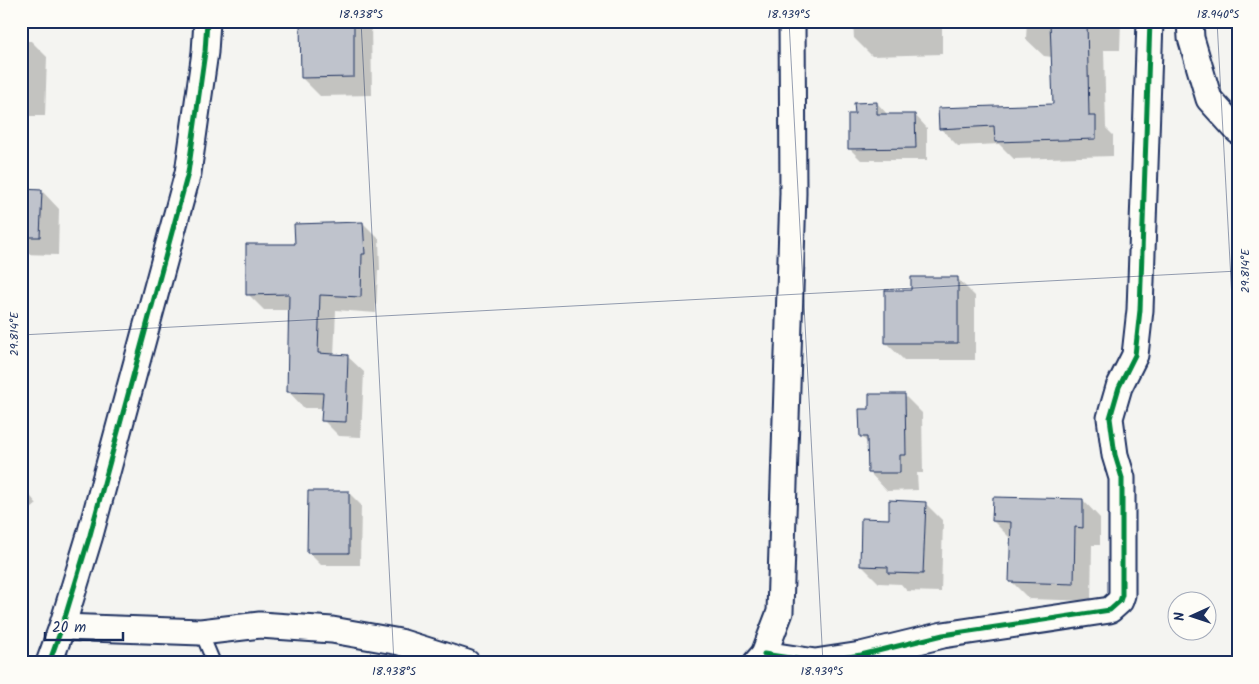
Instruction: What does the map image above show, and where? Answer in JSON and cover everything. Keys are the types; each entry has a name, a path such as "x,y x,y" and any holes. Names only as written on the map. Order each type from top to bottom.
{"street":[{"path":"49,663 90,535 188,172 205,52 206,21"},
{"path":"792,21 793,193 780,612 760,659 815,662 861,655 943,635 1110,610 1120,602 1122,595 1122,478 1115,455 1110,418 1119,388 1135,355 1140,310 1150,21"},
{"path":"1190,21 1191,38 1209,99 1238,131"},
{"path":"62,627 201,632 260,625 332,630 400,642 467,663"}],"lane":[{"path":"201,632 214,663"}],"building":[{"path":"300,21 354,21 354,77 301,78"},
{"path":"1050,21 1087,21 1089,116 1096,116 1096,139 995,142 994,126 939,129 938,108 1053,104"},
{"path":"877,102 877,114 915,114 916,148 848,149 848,114 855,114 854,103"},
{"path":"21,189 42,190 40,237 21,237"},
{"path":"363,222 365,254 362,254 361,297 320,295 318,353 348,355 346,422 321,421 323,393 287,392 289,294 246,295 246,244 295,244 294,224"},
{"path":"911,277 958,277 958,343 885,343 885,290 911,290"},
{"path":"869,394 905,394 906,455 900,455 900,473 868,473 867,437 860,437 859,409 869,409"},
{"path":"308,491 349,491 349,553 307,553"},
{"path":"993,497 1083,499 1083,528 1075,527 1074,584 1009,582 1011,522 992,521"},
{"path":"889,500 926,502 923,574 888,573 888,567 860,566 861,518 889,519"}],"cycle path":[{"path":"49,663 90,535 188,173 205,52 207,21"},
{"path":"764,654 815,662 861,655 943,635 1110,610 1120,601 1122,595 1122,478 1115,455 1110,418 1119,387 1135,355 1140,310 1150,21"}]}
